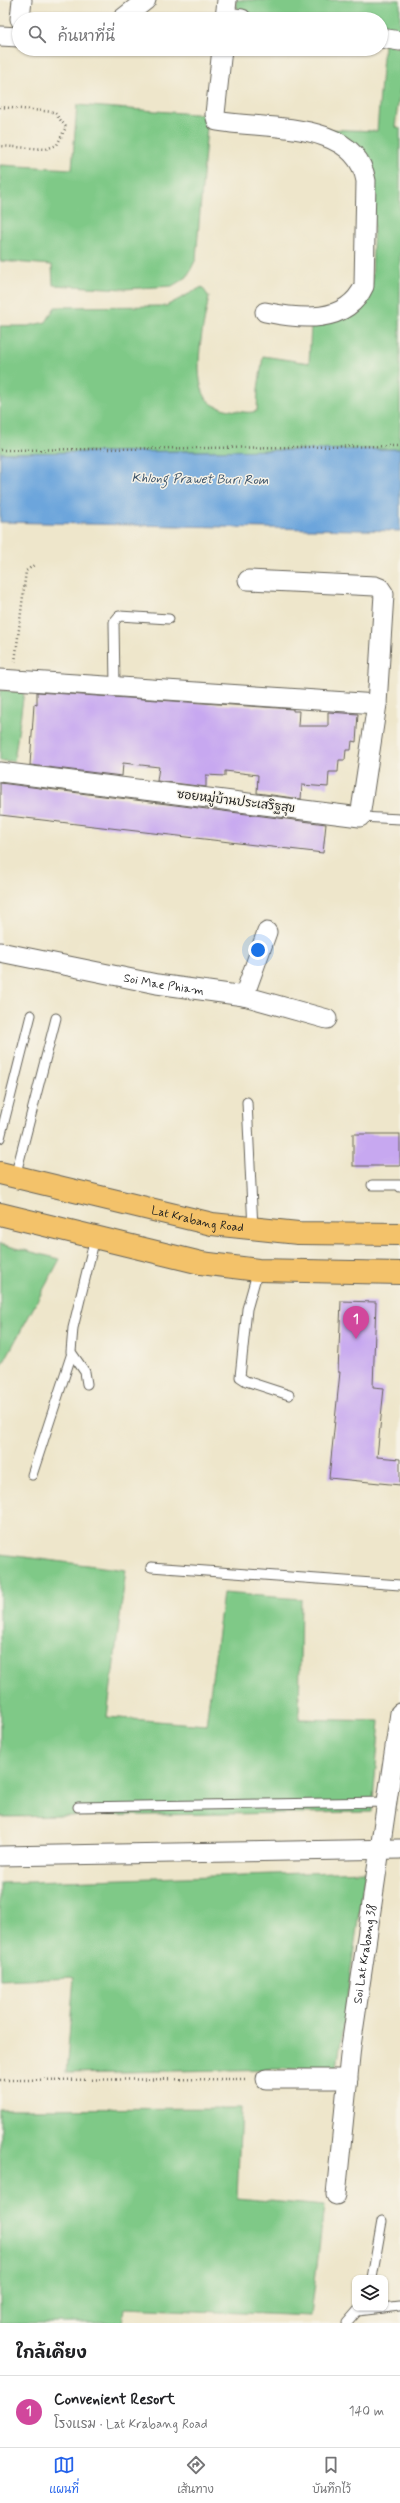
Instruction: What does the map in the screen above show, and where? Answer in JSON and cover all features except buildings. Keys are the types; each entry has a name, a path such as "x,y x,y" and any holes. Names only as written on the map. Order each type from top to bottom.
{"main road":[{"name":"Lat Krabang Road","path":"7,1175 173,1216 253,1230 298,1234 400,1234"},
{"path":"0,1214 95,1238 201,1262 258,1270 400,1273"}],"street":[{"path":"21,12 22,0"},
{"path":"131,12 146,0"},
{"path":"0,36 12,37"},
{"path":"388,39 400,41"},
{"path":"221,56 215,114 217,121 317,132 339,142 358,158 364,170 366,181 364,286 358,299 348,307 326,315 300,319 265,312"},
{"path":"248,580 380,588 384,594 377,704 360,817"},
{"path":"6,680 377,704"},
{"name":"ซอยหมู่บ้านประเสริฐสุข","path":"0,772 360,817"},
{"path":"244,996 267,932"},
{"name":"Soi Mae Phiam","path":"0,952 157,984 244,996 326,1019"},
{"name":"Soi Lat Krabang 38","path":"336,2195 348,2079 400,1713"},
{"path":"0,1856 400,1849"},
{"path":"266,2079 348,2079"}],"lane":[{"path":"114,686 114,622 118,616 169,619"},
{"path":"360,817 400,819"},
{"path":"0,1138 31,1015"},
{"path":"7,1175 56,1018"},
{"path":"247,1102 253,1230"},
{"path":"372,1185 400,1185"},
{"path":"32,1475 72,1356 73,1328 95,1238"},
{"path":"258,1270 247,1309 240,1377 246,1381 289,1395"},
{"path":"72,1356 85,1372 87,1384"},
{"path":"151,1566 400,1585"},
{"path":"78,1807 387,1802"},
{"path":"373,2275 382,2221"},
{"path":"388,2307 400,2306"},
{"path":"347,2323 357,2311"}],"path":[{"path":"0,107 54,112 66,127 57,146 46,149 0,146"},
{"path":"0,450 400,446"},
{"path":"6,680 18,648 26,571 34,565"},
{"path":"0,2080 266,2079"}],"green space":[{"path":"235,0 400,0 400,36 388,34 388,12 243,12 238,10"},
{"path":"388,45 400,47 400,88 395,127 400,128 400,449 0,453 0,326 28,326 46,322 55,307 166,306 202,287 209,297 202,334 199,362 199,376 206,398 216,406 230,410 247,412 257,411 258,389 263,356 309,363 311,326 372,284 375,174 363,155 320,129 377,131 383,56 388,56"},
{"path":"77,105 208,115 196,259 187,277 172,286 124,289 53,285 52,265 0,261 0,165 72,169"},
{"path":"0,690 24,692 14,761 0,761"},
{"path":"0,1244 60,1259 0,1369"},
{"path":"0,1554 126,1570 107,1717 206,1725 223,1593 301,1599 299,1719 380,1721 372,1812 0,1817"},
{"path":"365,1871 337,2068 66,2073 74,1977 0,1980 0,1883"},
{"path":"241,2108 237,2198 324,2206 311,2316 125,2308 123,2323 0,2323 0,2109"}],"water":[{"name":"Khlong Prawet Buri Rom","path":"400,449 400,531 0,522 0,453"}],"place":[{"name":"Convenient Resort","path":"356,1339"}]}
